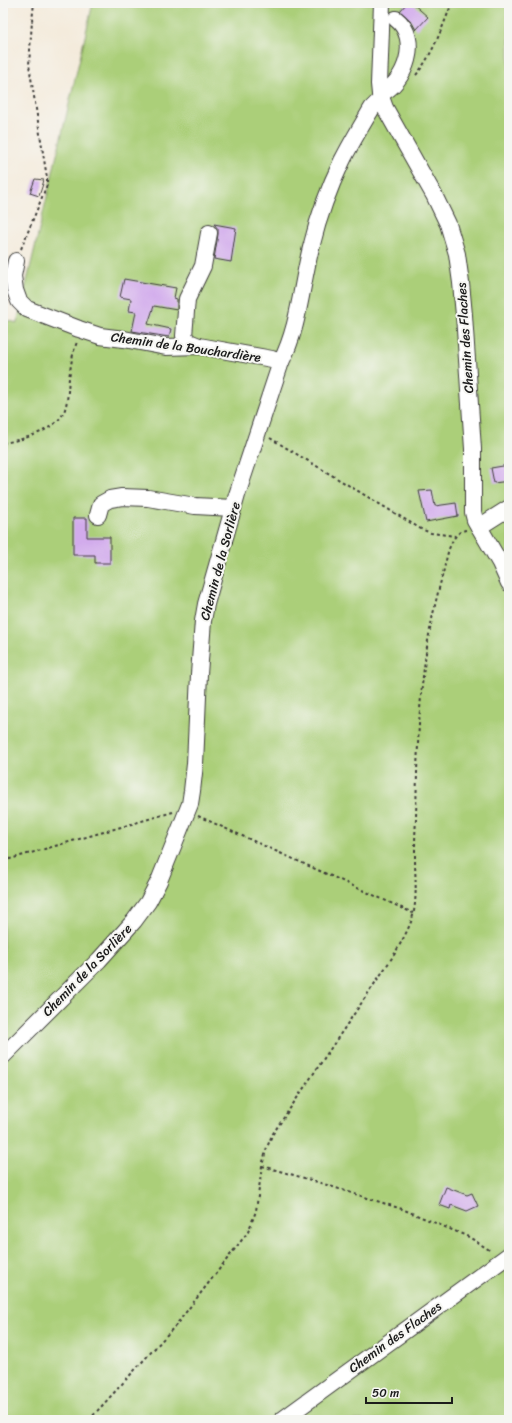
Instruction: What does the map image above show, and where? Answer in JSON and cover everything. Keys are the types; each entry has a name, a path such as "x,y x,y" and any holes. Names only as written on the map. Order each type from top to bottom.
{"street":[{"path":"381,98 378,84 382,3"},
{"name":"Chemin de la Sorlière","path":"3,1056 100,960 134,921 148,902 159,881 187,812 192,791 195,764 203,621 212,580 257,434 281,362 289,346 312,244 330,187 342,160 372,108 394,84 405,66 408,38 404,26 396,19"},
{"name":"Chemin des Flaches","path":"381,98 448,224 457,254 464,315 473,449 473,512 479,526 502,556 509,583"},
{"path":"199,346 190,342 184,336 187,299 203,266 209,233"},
{"name":"Chemin de la Bouchardière","path":"16,261 13,276 15,290 19,301 27,309 100,336 124,338 166,346 199,346 272,359 281,362"},
{"path":"98,515 101,504 110,499 122,497 148,498 195,506 234,508"},
{"path":"479,526 509,508"},
{"name":"Chemin des Flaches","path":"282,1420 506,1257"}],"path":[{"path":"16,261 47,185 48,178 29,65 34,3"},
{"path":"415,77 439,36 452,3"},
{"path":"3,443 21,440 41,431 56,422 64,412 72,359 75,347 83,330"},
{"path":"257,434 270,438 421,529 431,533 455,536"},
{"path":"89,1420 176,1325 248,1232 256,1211 262,1166 272,1135 394,955 409,927 414,913 416,890 415,855 420,716 426,654 435,604 448,554 455,536 461,531 479,526"},
{"path":"3,861 161,815 174,812 187,812 414,913"},
{"path":"262,1166 311,1180 402,1210 468,1236 506,1257"}],"green space":[{"path":"93,3 509,3 509,1420 3,1420 3,319 17,323"}],"building":[{"path":"407,3 412,3 428,17 416,30 411,21 400,11"},
{"path":"35,179 44,180 39,196 30,193"},
{"path":"214,224 236,228 231,262 214,259 218,229"},
{"path":"124,279 176,288 174,298 177,299 177,310 154,306 148,324 171,329 169,337 132,331 136,312 129,311 131,299 120,297"},
{"path":"509,465 509,481 494,483 491,468"},
{"path":"432,490 435,506 456,503 458,516 426,522 419,491"},
{"path":"73,518 87,518 87,537 110,537 110,563 95,563 95,555 73,555"},
{"path":"446,1187 467,1195 472,1193 478,1206 467,1211 451,1205 450,1209 439,1205"}]}
